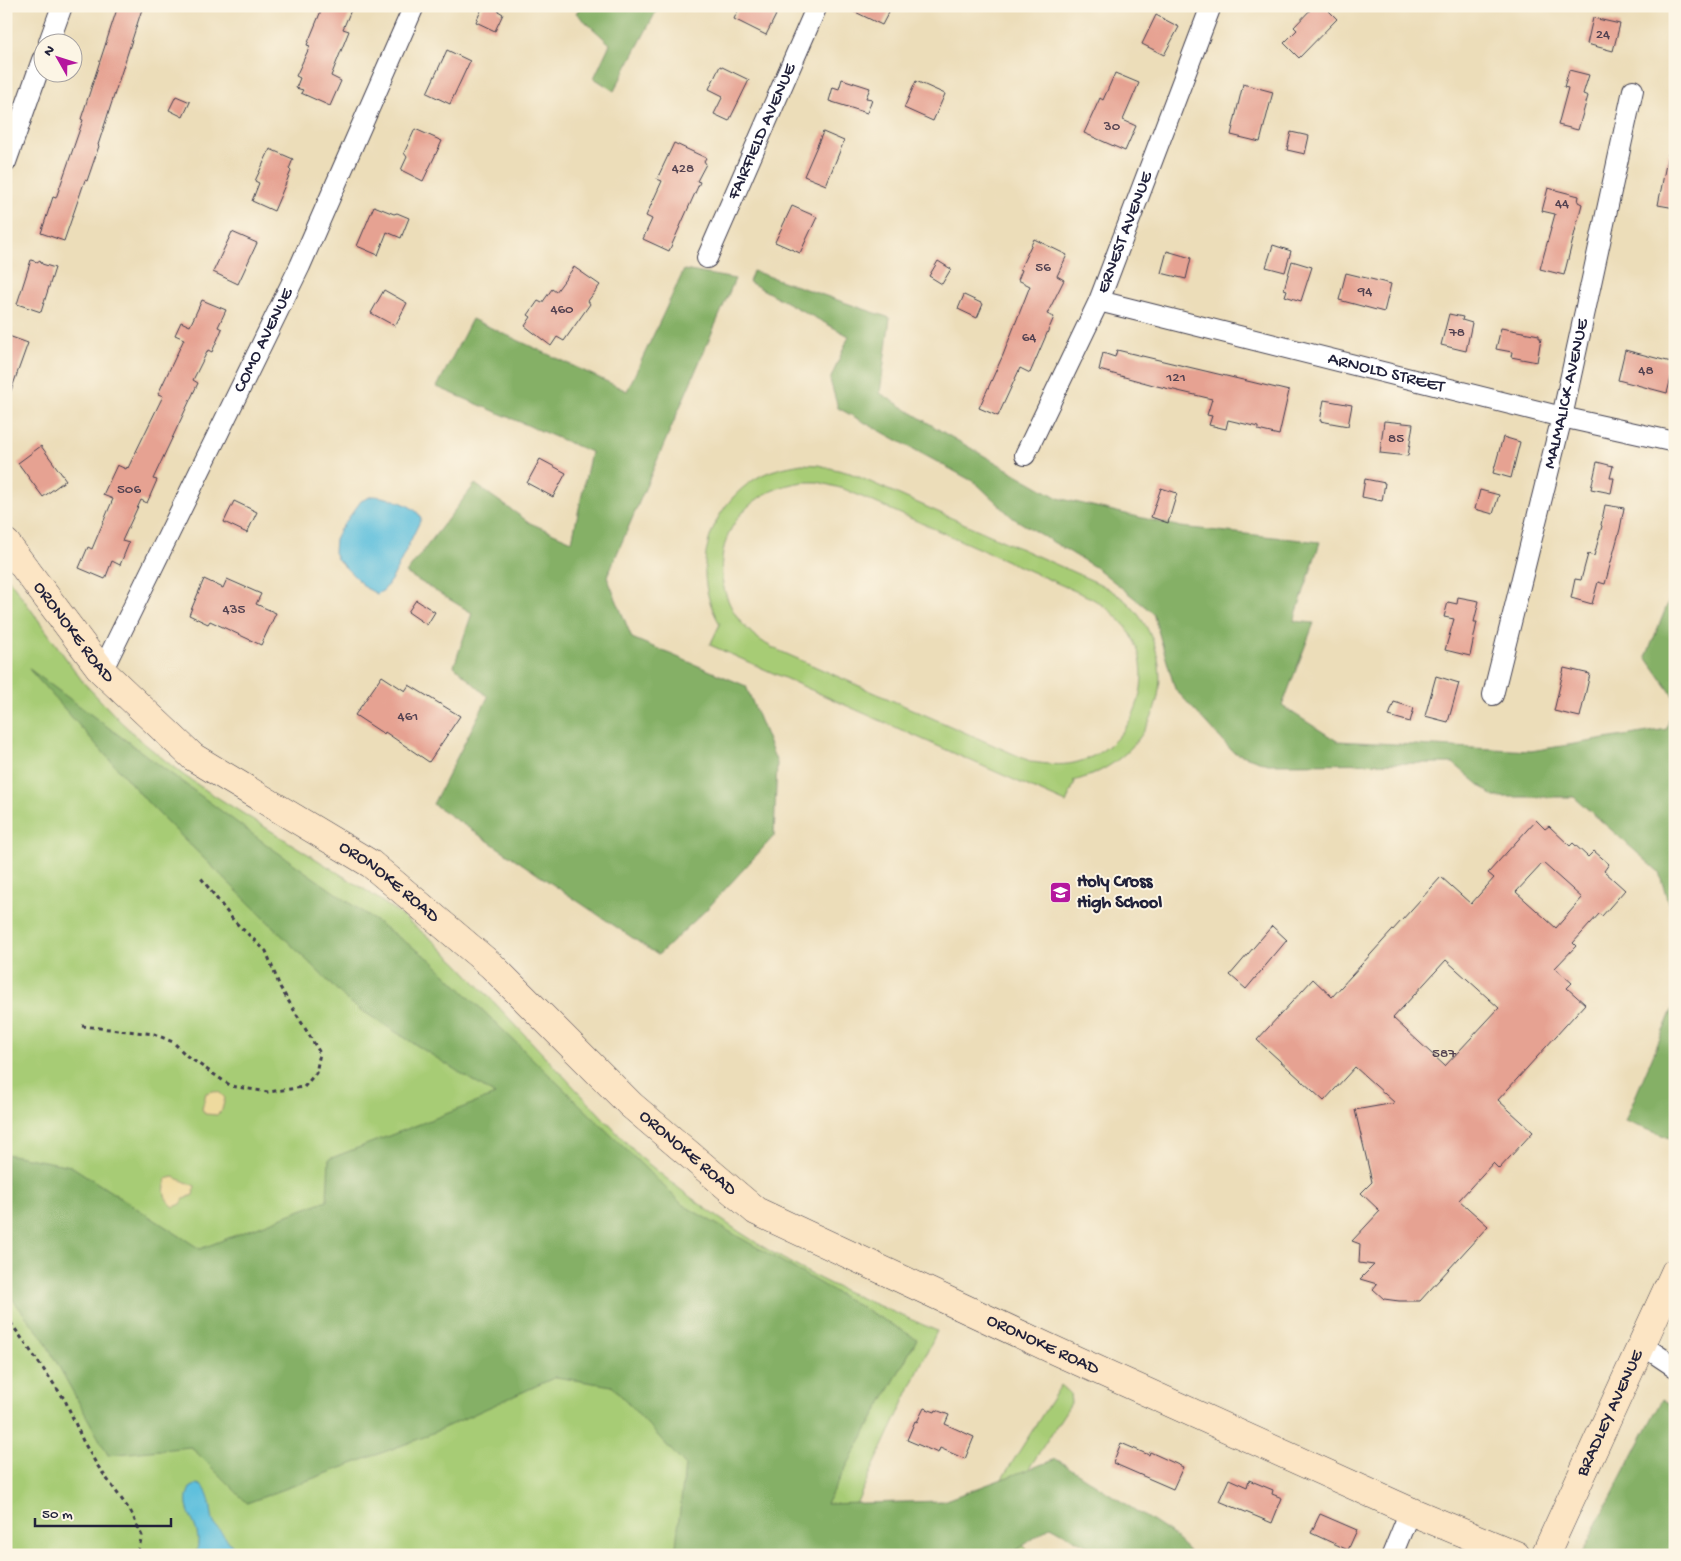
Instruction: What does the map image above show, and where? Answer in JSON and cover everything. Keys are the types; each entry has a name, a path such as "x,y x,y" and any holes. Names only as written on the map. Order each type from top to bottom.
{"street":[{"path":"53,32 62,6"},
{"name":"COMO AVENUE","path":"102,670 300,266 414,6"},
{"name":"FAIRFIELD AVENUE","path":"707,258 817,6"},
{"name":"ERNEST AVENUE","path":"1025,455 1099,301 1211,6"},
{"path":"6,162 34,82"},
{"name":"MALMALICK AVENUE","path":"1493,696 1562,416 1634,90"},
{"name":"ARNOLD STREET","path":"1099,301 1562,416 1675,442"},
{"name":"ORONOKE ROAD","path":"6,543 102,670 193,757 371,864 492,966 631,1106 756,1211 1058,1352 1410,1511 1516,1555"},
{"name":"BRADLEY AVENUE","path":"1545,1555 1675,1272"},
{"path":"1642,1345 1675,1366"},
{"path":"1392,1555 1410,1511"}],"path":[{"path":"82,1026 154,1034 174,1042 187,1056 231,1086 268,1092 304,1087 316,1073 320,1053 280,987 266,951 234,921 201,878"},
{"path":"6,1316 65,1400 83,1441 97,1465 131,1512 142,1536 136,1555"}],"green space":[{"path":"581,6 659,6 614,91 594,78 610,44 576,13"},
{"path":"684,270 735,279 607,577 632,638 746,686 777,763 774,836 706,910 658,955 433,804 488,697 454,666 472,613 406,573 475,484 530,523 572,541 591,452 437,387 472,319 627,391"},
{"path":"753,271 890,318 880,393 946,434 1058,498 1181,527 1320,542 1294,621 1314,623 1282,706 1337,741 1531,751 1667,729 1674,697 1646,657 1675,586 1675,925 1659,872 1574,797 1494,797 1453,763 1268,764 1233,752 1175,689 1153,613 1098,569 1013,518 976,483 838,408 830,380 849,336 749,282"},
{"path":"802,464 818,465 850,473 1098,583 1124,600 1137,613 1152,638 1159,664 1159,690 1153,714 1140,737 1123,756 1100,771 1073,781 1075,782 1066,803 710,645 720,624 711,605 706,585 705,564 708,544 714,525 738,492 755,479 772,471","holes":["804,482 818,482 844,489 1091,598 1108,609 1122,622 1130,633 1139,652 1142,673 1140,693 1134,712 1124,729 1111,744 1094,756 1069,764 1058,765 1032,762 773,648 747,629 730,605 722,579 723,553 732,528 748,506 773,490"]},
{"path":"6,575 83,682 140,740 182,774 367,891 432,940 457,963 639,1156 658,1172 719,1218 783,1259 837,1287 937,1331 856,1504 942,1555 6,1555"},
{"path":"28,668 270,847 431,960 683,1205 917,1339 826,1504 943,1501 1056,1459 1170,1533 1193,1555 1103,1555 1051,1526 1010,1555 675,1555 685,1465 612,1386 556,1377 419,1439 247,1503 191,1447 108,1455 43,1338 6,1291 6,1154 71,1166 200,1249 327,1200 329,1159 495,1095 350,1003 151,806"},
{"path":"1675,1003 1675,1140 1625,1121"},
{"path":"1061,1385 1070,1393 1071,1403 994,1523 1027,1549 1021,1555 954,1555"},
{"path":"1662,1399 1675,1407 1675,1555 1581,1555"}],"sand":[{"path":"213,1091 220,1093 225,1098 222,1110 217,1115 205,1114 202,1109 206,1093"},
{"path":"174,1177 195,1186 193,1195 174,1207 167,1200 164,1191 166,1179"}],"water":[{"path":"372,496 400,502 419,514 421,519 393,577 384,590 377,594 366,588 337,559 334,552 335,539 339,531 361,501"},
{"path":"197,1484 206,1490 215,1525 240,1555 196,1555 198,1544 196,1528 188,1509 187,1496 190,1488"}],"building":[{"path":"118,6 143,6 99,146 64,241 41,233 53,197 56,198 83,120 81,119"},
{"path":"323,6 342,6 351,10 343,29 349,31 331,76 341,81 330,106 301,93 303,90 296,88 300,78 296,76 310,46 307,45"},
{"path":"483,6 501,6 498,11 503,14 495,31 476,22"},
{"path":"740,6 759,6 776,15 766,35 734,19"},
{"path":"843,6 892,6 882,25"},
{"path":"1314,6 1324,6 1337,19 1299,58 1284,43 1297,30 1294,27"},
{"path":"1156,15 1179,27 1164,55 1142,44"},
{"path":"1593,18 1620,24 1613,51 1587,44"},
{"path":"447,50 470,61 450,104 427,93"},
{"path":"720,66 749,80 729,121 714,114 723,96 709,89"},
{"path":"1569,70 1589,75 1583,94 1588,96 1578,130 1558,125 1568,88 1564,87"},
{"path":"1115,73 1139,83 1123,120 1136,126 1125,151 1084,133 1100,98 1103,100"},
{"path":"842,79 870,88 866,98 872,99 867,113 829,101 833,87 839,89"},
{"path":"916,81 945,94 933,121 904,108"},
{"path":"1243,84 1273,92 1260,142 1231,135"},
{"path":"176,96 190,102 183,117 169,110"},
{"path":"415,129 442,141 423,181 401,170 407,157 404,153"},
{"path":"823,132 844,141 826,185 804,176"},
{"path":"1291,132 1309,136 1305,154 1287,150"},
{"path":"674,143 706,158 704,161 706,164 697,181 700,182 669,251 643,239 652,219 646,216 662,181 657,179"},
{"path":"270,149 293,159 289,169 291,171 274,211 252,201 259,183 255,181"},
{"path":"1668,154 1675,155 1675,208 1658,205"},
{"path":"1548,188 1579,196 1578,202 1582,204 1564,275 1540,269 1555,214 1542,211"},
{"path":"374,206 409,218 401,238 387,232 378,255 357,246"},
{"path":"792,206 817,217 800,253 775,242"},
{"path":"232,232 257,243 238,284 213,272"},
{"path":"1034,239 1067,255 1057,276 1064,280 1047,314 1054,317 1030,373 1020,368 998,416 979,408 1003,355 1030,286 1018,280 1022,270 1020,269"},
{"path":"1273,245 1291,251 1285,272 1266,267"},
{"path":"1167,251 1191,258 1186,279 1161,273"},
{"path":"31,260 37,262 40,260 42,264 55,268 41,312 17,304"},
{"path":"938,261 951,269 942,284 929,276"},
{"path":"1292,261 1312,267 1301,301 1285,296 1287,290 1284,289"},
{"path":"574,267 600,285 588,301 590,304 564,341 557,337 551,346 525,326 531,317 528,315 538,301 542,303 552,289 556,292"},
{"path":"1346,273 1391,284 1384,312 1339,300"},
{"path":"384,290 407,303 395,326 371,313"},
{"path":"964,295 983,304 977,318 958,309"},
{"path":"202,300 226,310 218,327 222,329 212,352 208,350 193,380 198,383 153,479 157,480 147,503 141,500 122,541 129,543 120,565 112,561 105,579 79,568 88,547 92,549 113,499 103,495 117,465 128,468 163,396 158,394 184,339 175,335 181,322 190,326"},
{"path":"1449,314 1463,317 1462,320 1472,323 1466,351 1441,345"},
{"path":"1501,328 1539,335 1539,338 1541,338 1537,362 1511,357 1512,352 1496,349"},
{"path":"6,335 28,343 8,399 6,398"},
{"path":"1117,350 1289,391 1279,435 1258,430 1258,427 1228,420 1226,429 1209,425 1212,416 1207,415 1212,399 1099,370 1103,353 1115,357"},
{"path":"1625,350 1675,363 1667,393 1618,380"},
{"path":"1324,400 1352,405 1348,426 1320,421"},
{"path":"1384,421 1413,424 1408,456 1380,453"},
{"path":"1503,437 1520,442 1511,478 1493,473"},
{"path":"41,446 66,480 43,497 18,463"},
{"path":"540,459 566,473 553,497 527,483"},
{"path":"1597,462 1613,466 1610,478 1614,478 1611,493 1591,489"},
{"path":"1365,479 1385,483 1382,501 1362,497"},
{"path":"1161,488 1177,493 1168,523 1151,517"},
{"path":"1480,490 1499,495 1493,514 1475,509"},
{"path":"234,501 257,512 247,533 224,522"},
{"path":"1605,505 1624,508 1605,584 1598,582 1592,604 1571,598 1575,579 1581,580 1588,554 1594,556"},
{"path":"204,579 223,588 227,579 261,594 256,604 276,613 261,645 210,621 208,624 189,615"},
{"path":"1458,597 1479,601 1474,622 1477,622 1470,656 1445,650 1454,619 1444,617 1448,602 1457,604"},
{"path":"416,600 435,612 427,625 408,612"},
{"path":"1564,668 1590,674 1580,717 1554,711"},
{"path":"382,676 405,691 409,685 460,716 429,762 385,732 384,734 355,715"},
{"path":"1436,676 1459,683 1448,722 1425,716"},
{"path":"1394,702 1414,708 1410,722 1389,716"},
{"path":"1536,820 1545,829 1549,826 1570,846 1573,843 1588,857 1594,851 1609,864 1604,871 1625,890 1602,916 1599,914 1573,943 1576,946 1555,968 1572,983 1567,988 1585,1004 1498,1100 1533,1132 1499,1169 1493,1163 1459,1200 1488,1226 1420,1301 1384,1299 1373,1289 1377,1284 1360,1279 1374,1265 1359,1263 1360,1244 1352,1241 1380,1211 1361,1193 1372,1182 1355,1110 1395,1103 1355,1067 1324,1101 1257,1040 1313,979 1332,997 1441,877 1471,904 1494,878 1488,873","holes":["1543,863 1582,898 1556,928 1516,892","1446,960 1499,1008 1445,1066 1393,1018"]},
{"path":"1272,926 1287,940 1246,989 1230,975"},
{"path":"924,1408 949,1415 945,1424 974,1437 965,1459 940,1448 938,1453 907,1440 915,1421 917,1422"},
{"path":"1121,1443 1149,1455 1150,1452 1183,1467 1173,1489 1113,1463"},
{"path":"1229,1479 1247,1487 1249,1480 1273,1490 1272,1494 1282,1498 1272,1523 1219,1501"},
{"path":"1320,1514 1357,1530 1348,1550 1311,1533"}],"place":[{"name":"Holy Cross High School","path":"1061,892"}]}
